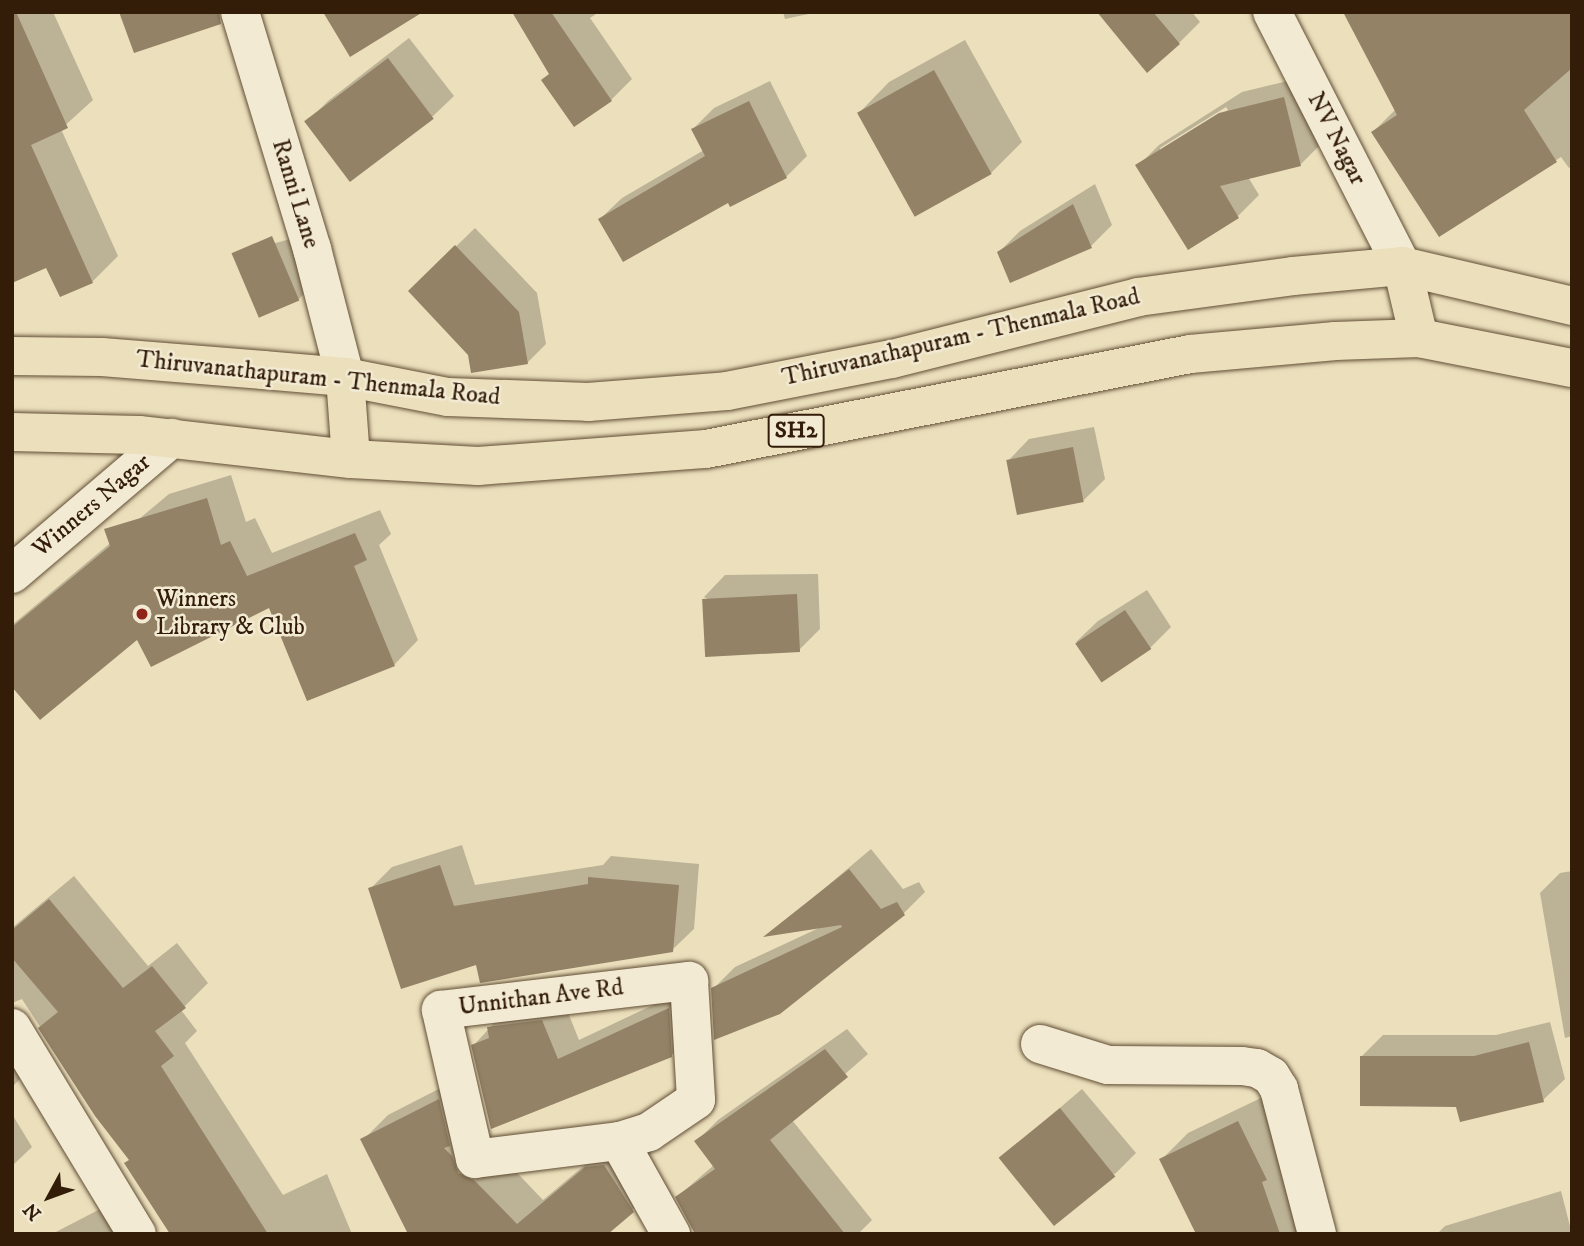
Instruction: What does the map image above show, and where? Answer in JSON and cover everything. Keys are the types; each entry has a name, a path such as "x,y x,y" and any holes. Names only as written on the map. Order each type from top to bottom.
{"main road":[{"name":"Thiruvanathapuram - Thenmala Road","path":"12,356 102,357 345,377 447,397 588,402 727,391 892,359 1138,297 1293,276 1402,266 1572,306"},
{"path":"1402,266 1419,338"},
{"name":"SH2","path":"12,432 172,438 351,459 478,466 706,449 1190,354 1335,341 1419,338 1572,368"},
{"path":"345,377 351,459"}],"street":[{"name":"Ranni Lane","path":"240,12 312,249 345,377"},
{"name":"NV Nagar","path":"1272,12 1402,266"},
{"name":"Winners Nagar","path":"12,574 172,438"},
{"name":"Unnithan Ave Rd","path":"689,981 696,1100 649,1132 619,1141 475,1159 441,1010 689,981"},
{"path":"12,1028 137,1234"},
{"path":"1040,1044 1108,1065 1257,1068 1271,1076 1279,1089 1317,1234"},
{"path":"619,1141 671,1234"}],"building":[{"path":"12,12 16,12 68,128 31,145 93,283 60,297 46,268 12,283"},
{"path":"119,12 219,12 221,24 134,53"},
{"path":"323,12 423,12 350,57"},
{"path":"512,12 551,12 612,101 574,127 541,80 549,74"},
{"path":"1097,12 1153,12 1180,44 1147,73"},
{"path":"1343,12 1572,12 1572,68 1524,110 1557,162 1439,237 1371,132 1397,115"},
{"path":"388,58 434,119 350,182 304,121"},
{"path":"934,70 992,174 915,217 857,113"},
{"path":"1284,97 1301,166 1220,186 1239,218 1188,250 1135,165 1219,113"},
{"path":"749,101 787,178 730,207 728,203 623,262 598,219 705,156 691,129"},
{"path":"1073,204 1092,248 1010,283 997,252"},
{"path":"272,236 299,300 259,318 231,253"},
{"path":"455,245 519,312 528,364 471,373 468,355 408,291"},
{"path":"1073,447 1084,502 1017,515 1006,460"},
{"path":"207,498 221,545 230,541 247,576 355,533 367,560 354,566 395,666 307,701 269,608 151,667 137,640 40,720 12,687 12,627 110,546 104,529"},
{"path":"797,594 800,652 705,657 702,599"},
{"path":"1125,610 1151,649 1102,683 1075,644"},
{"path":"440,865 454,906 588,884 588,877 679,885 673,952 480,983 476,965 401,989 368,888"},
{"path":"849,869 881,909 897,902 905,915 780,1014 714,1040 711,988 842,927 841,925 763,937"},
{"path":"49,899 123,988 152,966 186,1008 155,1031 174,1056 161,1066 268,1234 170,1234 124,1163 129,1160 95,1116 38,1028 58,1012 12,958 12,930"},
{"path":"669,1008 672,1057 491,1129 471,1045 489,1038 487,1027 542,1020 558,1059"},
{"path":"1529,1042 1544,1102 1460,1122 1456,1107 1360,1106 1360,1056 1474,1056"},
{"path":"825,1049 848,1077 770,1140 845,1234 695,1234 675,1197 715,1169 694,1141"},
{"path":"439,1099 450,1146 444,1148 452,1156 458,1173 475,1181 517,1224 585,1167 604,1165 634,1212 608,1234 408,1234 360,1139"},
{"path":"1060,1108 1115,1176 1054,1226 999,1158"},
{"path":"1238,1121 1267,1180 1262,1182 1280,1234 1196,1234 1159,1159"}],"place":[{"name":"Winners Library & Club","path":"142,614"}]}
